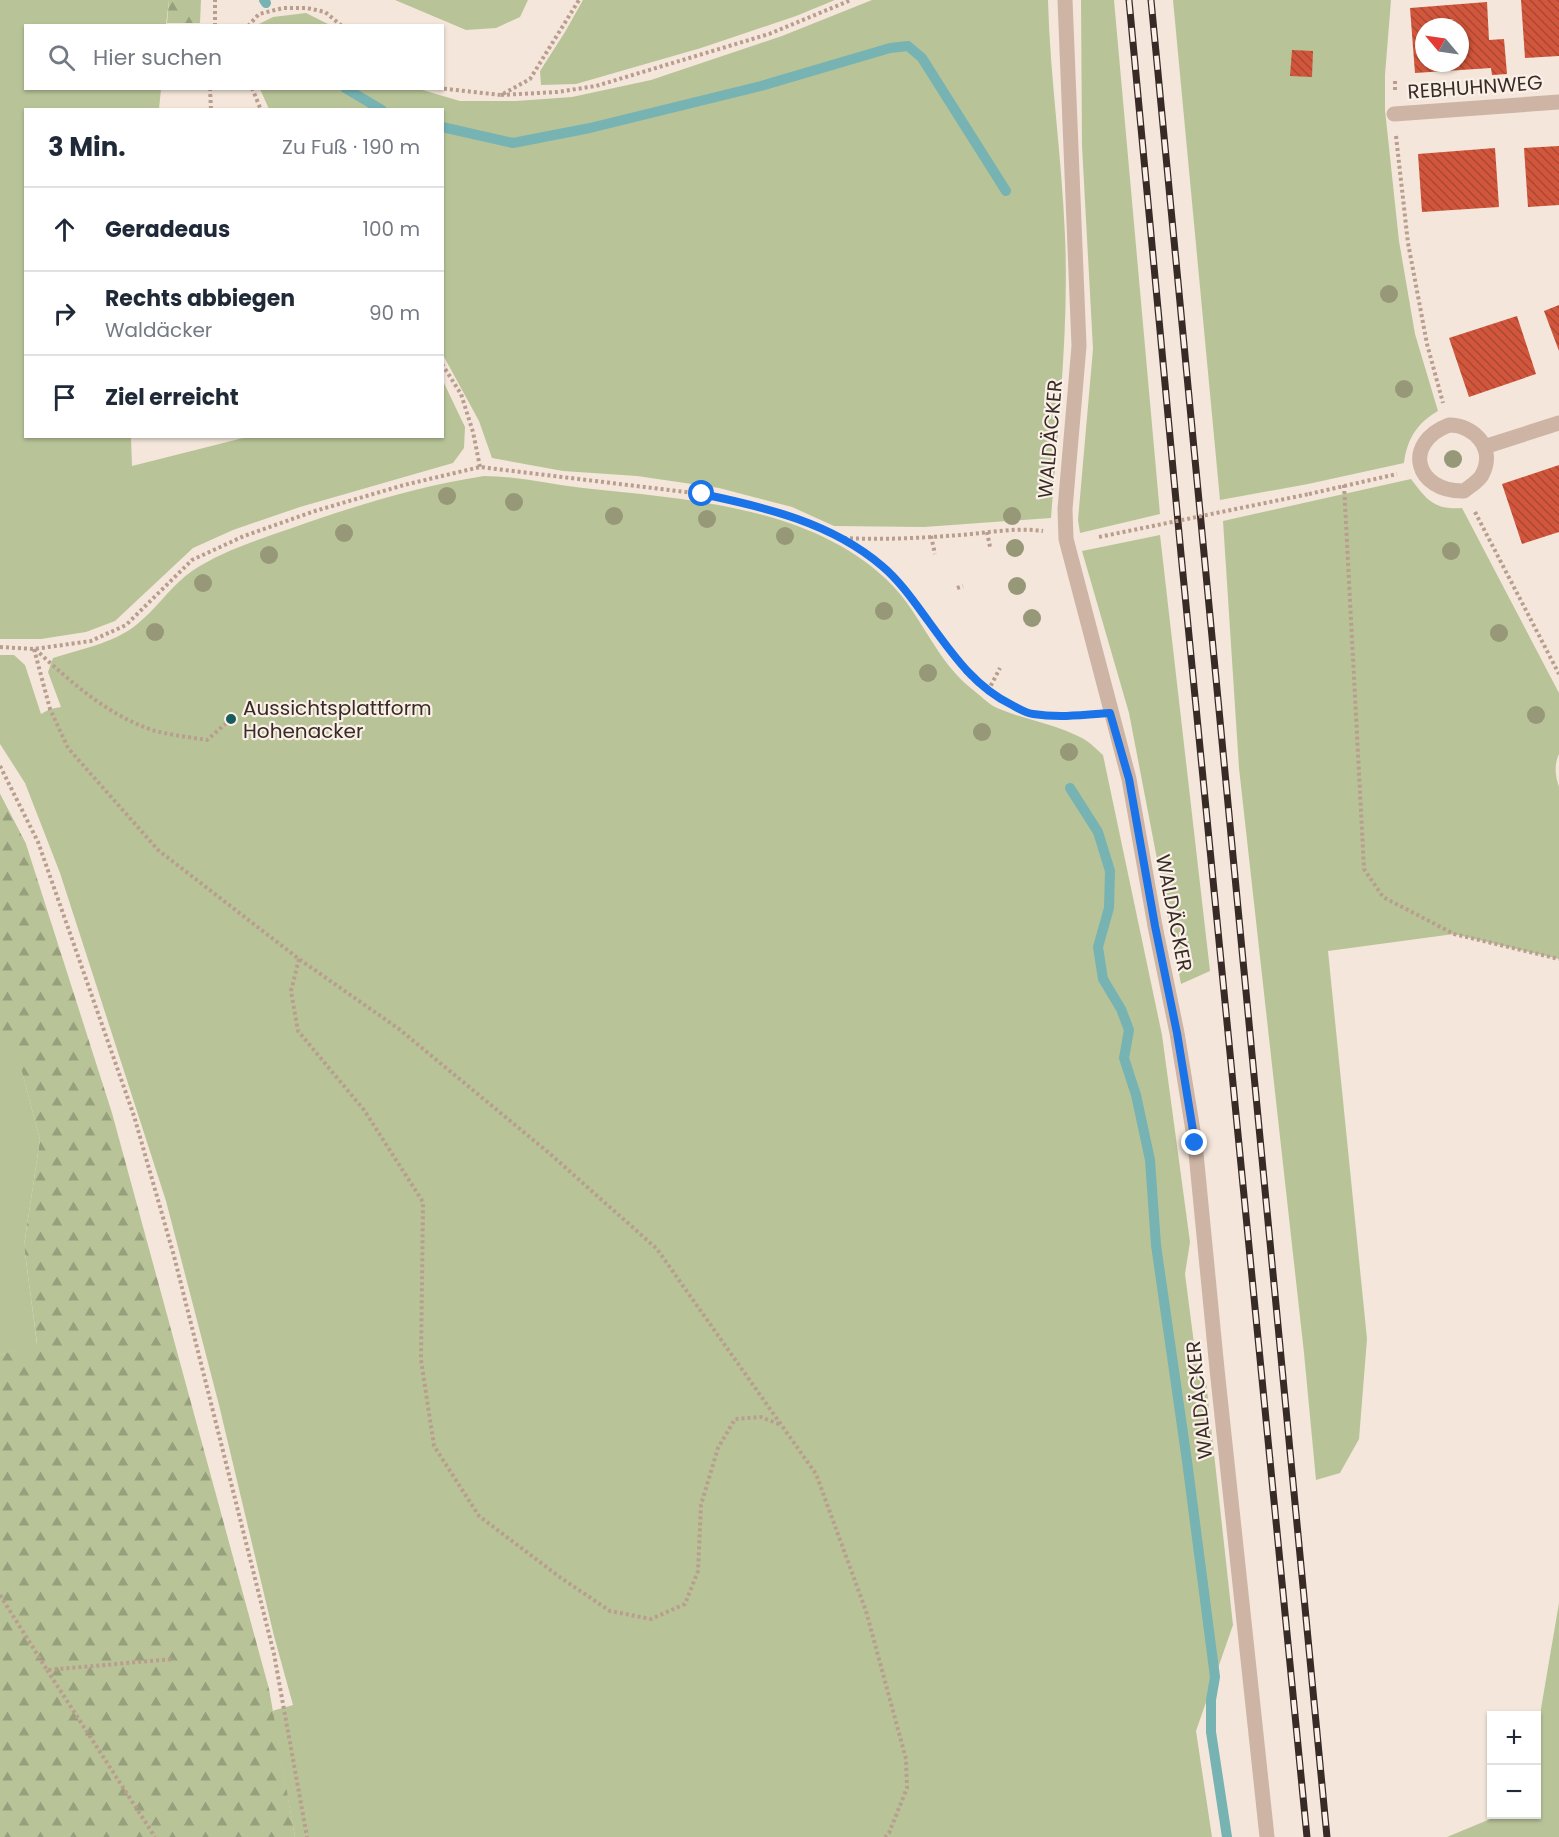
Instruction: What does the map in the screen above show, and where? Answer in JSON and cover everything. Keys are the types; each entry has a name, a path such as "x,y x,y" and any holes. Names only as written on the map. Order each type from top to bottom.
{"street":[{"name":"WALDÄCKER","path":"1065,0 1079,346 1065,509 1066,539 1129,779 1177,1033 1195,1143 1267,1837"},
{"name":"REBHUHNWEG","path":"1394,114 1559,102"},
{"path":"1484,447 1559,423"},
{"path":"1449,425 1467,428 1475,434 1484,447 1486,462 1482,474 1464,491 1451,491 1438,487 1422,469 1420,454 1428,436 1449,425"}],"path":[{"path":"215,0 215,24"},
{"path":"501,95 530,79 579,0"},
{"path":"444,89 501,95 557,92 596,86 769,34 851,0"},
{"path":"250,24 259,14 283,8 307,8 325,12 340,24"},
{"path":"1395,78 1394,114 1408,243 1427,344 1449,425"},
{"path":"210,90 211,108"},
{"path":"253,90 260,108"},
{"path":"444,367 461,394 473,432 480,467"},
{"path":"0,647 34,649 91,641 126,625 192,560 244,536 315,511 404,485 480,467 702,494 745,503 793,517 842,538 883,566 915,602 969,675 988,692 1030,714 1064,717 1110,713"},
{"path":"1099,537 1422,469"},
{"path":"1344,485 1364,869 1383,897 1454,934 1559,959"},
{"path":"1464,491 1559,674"},
{"path":"842,538 882,540 1018,529 1042,530 1066,539"},
{"path":"987,532 990,547"},
{"path":"931,536 935,554"},
{"path":"957,588 963,586"},
{"path":"34,649 79,689 115,714 154,730 207,740 231,719"},
{"path":"34,649 50,709 68,748 158,850 299,959 399,1029 549,1153 657,1249 816,1474 866,1611 906,1759 907,1788 889,1833 885,1837"},
{"path":"988,692 1000,668"},
{"path":"0,766 38,842 134,1116 150,1170 174,1256 274,1654 307,1837"},
{"path":"299,959 291,991 298,1031 364,1110 423,1202 421,1360 434,1446 479,1516 561,1578 610,1611 651,1619 685,1604 698,1571 701,1505 718,1448 735,1419 761,1417 783,1425"},
{"path":"0,1595 155,1837"},
{"path":"47,1670 173,1659"}],"green space":[{"path":"0,0 169,0 166,24 24,24 24,90 161,90 159,108 24,108 24,438 131,438 132,466 243,438 444,438 444,383 465,427 464,448 453,463 300,507 233,530 193,548 115,621 86,632 41,639 0,639"},
{"path":"169,0 201,0 200,23 167,23"},
{"path":"395,0 528,0 520,17 496,28 466,30"},
{"path":"583,0 835,0 796,16 701,48 576,84 541,85 540,71"},
{"path":"872,0 1048,0 1066,271 1062,377 1051,518 924,527 834,526 792,507 719,488 637,476 563,471 492,458 479,421 444,357 444,108 269,108 260,90 422,90 460,101 516,101 572,97 651,80 782,36"},
{"path":"1081,0 1114,0 1160,514 1080,533 1078,520 1093,349 1082,146"},
{"path":"1173,0 1391,0 1385,75 1385,110 1399,241 1415,334 1438,411 1414,432 1404,463 1220,500"},
{"path":"306,13 328,24 259,24 273,17"},
{"path":"484,476 705,503 787,522 826,538 861,559 892,585 903,597 949,666 987,702 997,708 1072,733 1088,742 1103,755 1162,1035 1190,1242 1185,1274 1196,1359 1206,1381 1233,1625 1196,1731 1212,1837 295,1837 272,1711 293,1705 274,1636 219,1405 166,1201 60,873 25,783 0,744 0,655 14,655 25,665 41,714 61,707 48,672 53,658 100,644 123,634 143,619 185,576 203,564 253,542 315,520 411,491"},
{"path":"1411,479 1432,502 1444,507 1462,508 1559,693 1559,754 1556,770 1559,787 1559,959 1454,934 1328,951 1367,1339 1359,1439 1340,1473 1316,1480 1239,768 1223,521"},
{"path":"1160,535 1210,971 1181,984 1129,713 1082,551"},
{"path":"0,794 26,844 23,1075 40,1140 24,1245 37,1344 0,1355"},
{"path":"0,794 26,844 112,1113 269,1689 295,1837 0,1837 0,1355 37,1343 24,1245 40,1140 15,1045 0,1036"},
{"path":"1559,1603 1559,1837 1447,1837 1490,1819 1541,1819 1541,1711"}],"building":[{"path":"1521,0 1559,0 1559,56 1525,58"},
{"path":"1487,2 1489,40 1504,39 1507,74 1492,75 1491,68 1469,69 1469,18 1415,18 1415,72 1430,72 1415,73 1410,8"},
{"path":"1292,50 1313,51 1312,77 1290,76"},
{"path":"1559,146 1559,205 1528,207 1524,148"},
{"path":"1495,148 1499,207 1422,212 1418,154"},
{"path":"1559,305 1559,351 1544,311"},
{"path":"1517,316 1536,374 1469,397 1449,338"},
{"path":"1559,465 1559,532 1522,544 1502,484"}],"waterway":[{"path":"444,127 513,143 590,128 761,86 890,48 908,46 922,58 1006,191"},
{"path":"348,90 379,108"},
{"path":"1070,788 1098,832 1110,871 1109,908 1098,947 1103,979 1121,1009 1129,1030 1124,1058 1136,1095 1150,1160 1156,1245 1215,1677 1211,1700 1211,1732 1227,1837"}],"railway":[{"path":"1129,0 1307,1837"},
{"path":"1151,0 1327,1837"}],"place":[{"name":"Aussichtsplattform Hohenacker","path":"231,719"}],"route":[{"path":"702,494 745,503 793,517 842,538 883,566 915,602 969,675 1001,700 1030,714 1064,717 1110,713 1129,779 1177,1033 1195,1143"}]}
